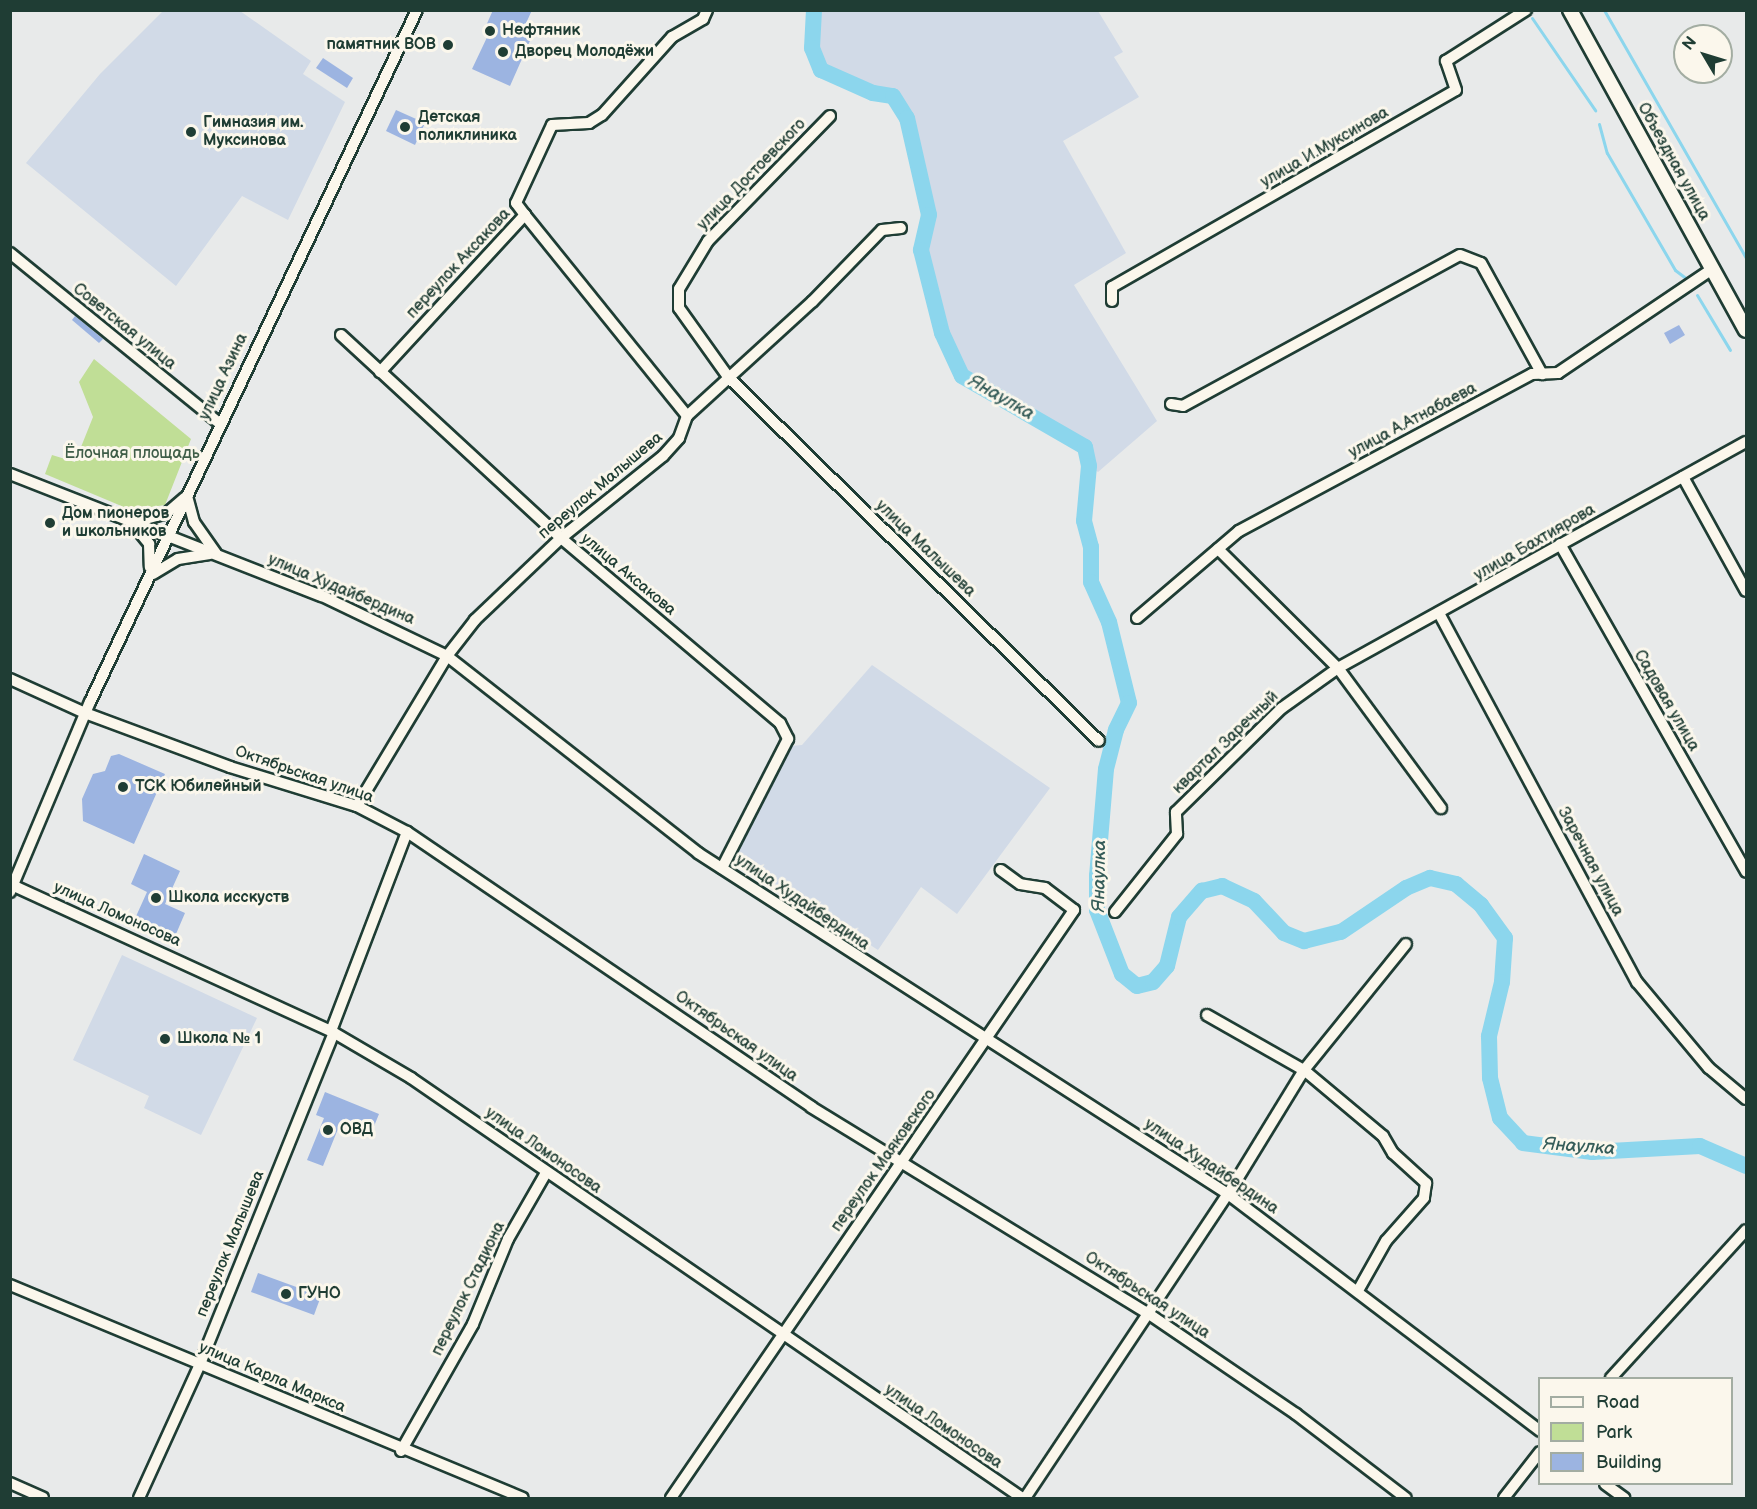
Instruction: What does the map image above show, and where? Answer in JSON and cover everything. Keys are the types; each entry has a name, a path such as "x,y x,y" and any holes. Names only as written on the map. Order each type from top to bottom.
{"main road":[{"name":"Объездная улица","path":"1570,10 1746,330"}],"street":[{"name":"улица Азина","path":"12,889 85,713 170,535 219,423 417,10"},
{"name":"переулок Аксакова","path":"380,372 525,214 516,202 552,125 589,123 602,115 683,27 703,19 707,10"},
{"name":"улица И.Муксинова","path":"1112,301 1112,287 1456,90 1446,61 1526,10"},
{"name":"улица Достоевского","path":"729,378 689,327 679,308 679,289 708,241 830,116"},
{"path":"525,214 687,416"},
{"name":"переулок Малышева","path":"357,806 447,656 475,620 561,538 663,456 679,438 687,416 882,230 901,228"},
{"name":"Советская улица","path":"10,253 219,423"},
{"path":"1171,404 1183,406 1460,255 1481,263 1542,374"},
{"name":"улица А.Атнабаева","path":"1137,618 1239,531 1532,374 1558,373 1595,352 1712,268"},
{"name":"улица Аксакова","path":"341,335 561,538 780,723 788,739 722,868"},
{"name":"улица Малышева","path":"729,378 1099,741"},
{"name":"улица Бахтиярова","path":"1338,669 1440,615 1560,544 1746,442"},
{"name":"улица Худайбердина","path":"10,474 170,535 384,622 447,656 722,868 1228,1194 1359,1290 1538,1430"},
{"path":"1683,477 1746,591"},
{"path":"128,520 155,518 187,496 194,522 216,554 178,559 148,579"},
{"path":"128,520 153,553 148,579"},
{"name":"Садовая улица","path":"1560,544 1746,872"},
{"path":"1218,549 1338,669 1441,808"},
{"name":"Заречная улица","path":"1440,615 1637,982 1709,1068 1746,1099"},
{"name":"квартал Заречный","path":"1115,912 1177,834 1176,812 1282,708 1338,669"},
{"name":"Октябрьская улица","path":"10,679 85,713 230,766 357,806 407,831 811,1107 1146,1312 1296,1414 1406,1498"},
{"name":"переулок Малышева","path":"139,1498 200,1364 332,1032 407,831"},
{"name":"переулок Маяковского","path":"671,1498 783,1332 988,1039 1074,910 1045,888 1020,884 1001,870"},
{"name":"улица Ломоносова","path":"12,889 332,1032 411,1078 546,1173 1024,1498"},
{"path":"1024,1498 1146,1312 1228,1194 1304,1070 1407,944"},
{"path":"1207,1015 1304,1070 1383,1136 1393,1153 1426,1183 1424,1198 1386,1241 1359,1290"},
{"name":"переулок Стадиона","path":"401,1451 473,1324 508,1239 546,1173"},
{"path":"1612,1377 1746,1230"},
{"name":"улица Карла Маркса","path":"10,1285 401,1451 523,1498"},
{"path":"1504,1498 1538,1453"},
{"path":"10,1483 43,1498"},
{"path":"1606,1485 1624,1498"}],"shaded area":[{"name":"Гимназия им. Муксинова","path":"163,11 240,11 311,61 303,74 345,102 288,220 242,196 176,286 26,163 100,74"},
{"path":"814,11 1098,11 1123,52 1114,57 1139,97 1063,141 1126,253 1074,285 1157,421 1098,472 1089,466 1085,447 1069,434 1010,407 962,376 942,333 921,250 929,215 907,118 893,96 873,93 821,70 812,48"},
{"path":"872,665 1050,788 957,914 921,887 878,950 727,853 791,746 802,745"},
{"name":"Школа № 1","path":"122,955 257,1018 201,1135 144,1108 149,1096 73,1060"}],"green space":[{"name":"Ёлочная площадь","path":"94,359 191,439 165,505 131,510 45,474 52,455 75,462 93,417 79,382"}],"building":[{"name":"Дворец Молодёжи","path":"493,10 532,10 523,30 533,34 510,86 472,69 490,31 485,28"},
{"path":"323,58 353,78 347,88 316,68"},
{"name":"Детская поликлиника","path":"396,110 425,123 415,145 386,131"},
{"path":"75,316 103,339 99,343 72,320"},
{"path":"1679,325 1685,335 1670,344 1664,333"},
{"name":"ТСК Юбилейный","path":"119,754 165,774 134,844 83,821 82,799 93,774 105,771 111,756"},
{"name":"Школа исскуств","path":"144,854 180,871 165,904 185,913 173,941 133,923 147,892 131,884"},
{"name":"ОВД","path":"325,1092 379,1114 370,1136 340,1124 323,1166 307,1160 324,1118 316,1115"},
{"name":"ГУНО","path":"258,1273 321,1296 314,1315 251,1292"}],"waterway":[{"name":"Янаулка","path":"814,10 812,48 821,70 873,93 893,96 907,118 929,215 921,250 942,333 962,376 1085,447 1089,466 1084,521 1091,547 1091,582 1109,622 1129,703 1116,730 1106,769 1097,876 1097,910 1122,974 1137,986 1153,982 1167,966 1179,917 1202,891 1222,886 1254,901 1284,933 1304,941 1341,932 1406,888 1430,878 1456,884 1481,905 1505,938 1502,982 1489,1036 1490,1078 1500,1118 1523,1143 1592,1152 1700,1146 1746,1166"},
{"path":"1604,10 1746,258"},
{"path":"1532,18 1595,110"},
{"path":"1599,124 1607,153 1675,270 1687,279"},
{"path":"1697,295 1730,350"}],"place":[{"name":"Нефтяник","path":"490,31"},
{"name":"памятник ВОВ","path":"448,45"},
{"name":"Дворец Молодёжи","path":"503,52"},
{"name":"Детская поликлиника","path":"405,127"},
{"name":"Гимназия им. Муксинова","path":"191,132"},
{"name":"Дом пионеров и школьников","path":"50,523"},
{"name":"ТСК Юбилейный","path":"123,787"},
{"name":"Школа исскуств","path":"156,898"},
{"name":"Школа № 1","path":"165,1039"},
{"name":"ОВД","path":"328,1130"},
{"name":"ГУНО","path":"286,1294"}]}
